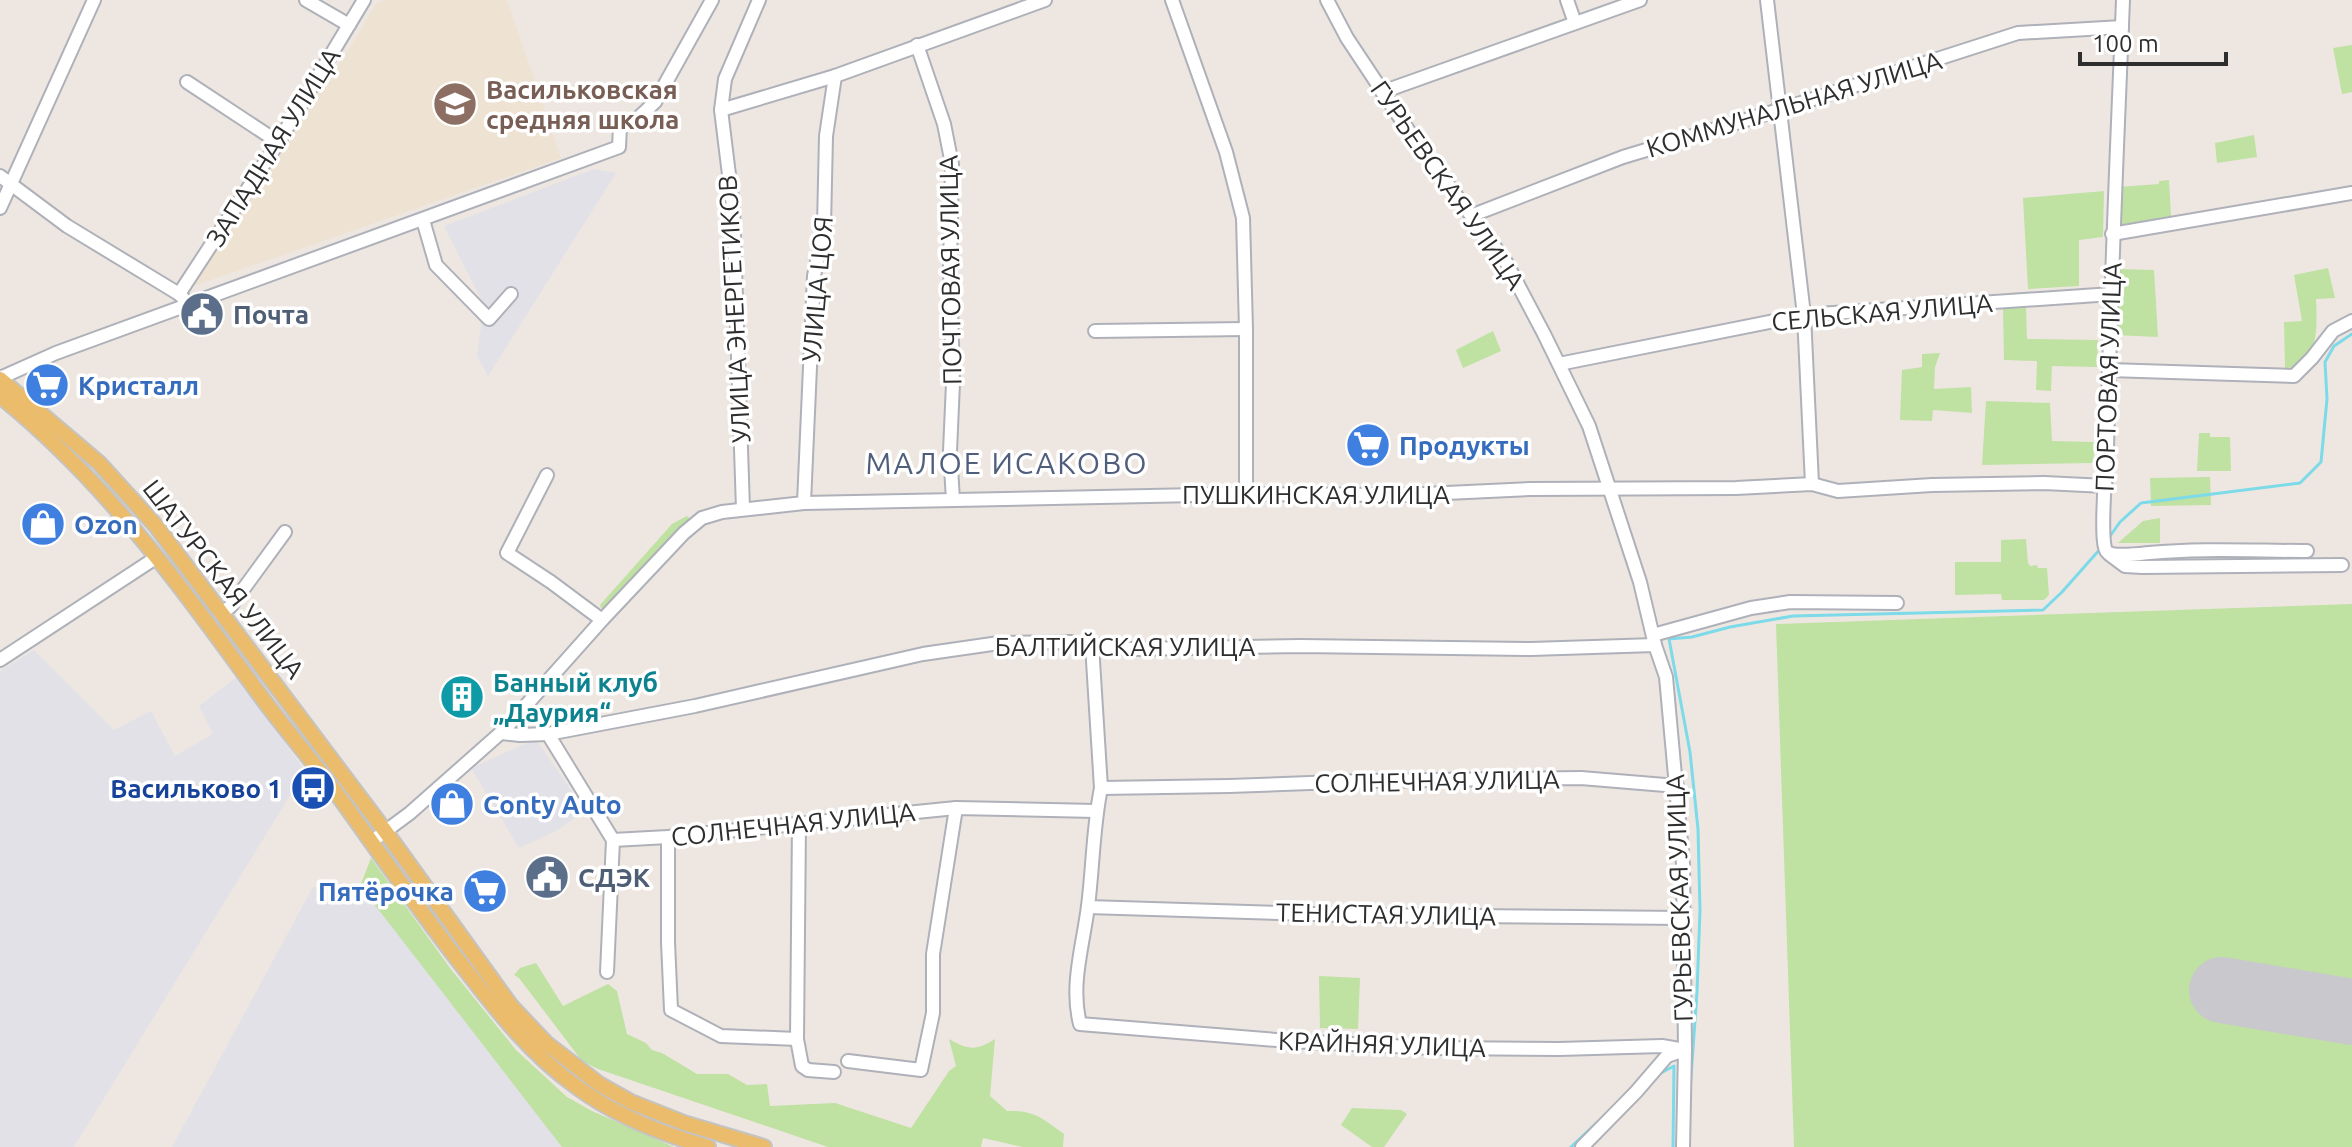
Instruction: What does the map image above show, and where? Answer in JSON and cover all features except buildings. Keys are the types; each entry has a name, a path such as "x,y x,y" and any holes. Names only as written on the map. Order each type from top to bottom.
{"main road":[{"name":"ШАТУРСКАЯ УЛИЦА","path":"0,378 99,463 160,531 385,831 511,1006 555,1051 599,1084 631,1102 684,1123 764,1147"},
{"name":"ШАТУРСКАЯ УЛИЦА","path":"0,396 79,466 157,557 514,1032 577,1088 627,1117 674,1137 708,1147"},
{"path":"160,531 157,557 169,554 179,557"}],"street":[{"path":"0,208 94,0"},
{"path":"306,0 349,25"},
{"name":"ЗАПАДНАЯ УЛИЦА","path":"179,294 278,142 364,0"},
{"path":"0,378 56,353 619,147 620,126 636,120 655,102 712,0"},
{"name":"УЛИЦА ЭНЕРГЕТИКОВ","path":"743,509 733,207 721,110 725,79 759,0"},
{"path":"721,110 835,76 1045,0"},
{"path":"1172,0 1226,152 1243,218 1246,494"},
{"name":"ГУРЬЕВСКАЯ УЛИЦА","path":"1327,0 1347,38 1414,139 1506,262 1589,426 1640,582 1666,677 1683,864 1683,1147"},
{"path":"1567,0 1575,23"},
{"path":"1382,92 1640,0"},
{"path":"1767,0 1804,315 1812,484"},
{"name":"ПОРТОВАЯ УЛИЦА","path":"2105,551 2102,534 2123,0"},
{"name":"КОММУНАЛЬНАЯ УЛИЦА","path":"1473,215 1623,157 2018,33 2122,27"},
{"name":"ПОЧТОВАЯ УЛИЦА","path":"917,45 944,124 952,164 950,268 953,383 950,451 953,500"},
{"name":"УЛИЦА ЦОЯ","path":"804,503 814,276 824,226 826,136 835,76"},
{"path":"187,82 278,142"},
{"path":"0,176 67,226 179,294 189,306"},
{"path":"2112,234 2352,193"},
{"path":"423,220 436,265 489,319 511,294"},
{"name":"СЕЛЬСКАЯ УЛИЦА","path":"1559,364 1804,315 2112,294"},
{"path":"2109,370 2294,376 2333,331 2352,321"},
{"path":"1095,331 1246,329"},
{"path":"547,475 507,553 602,620"},
{"name":"ПУШКИНСКАЯ УЛИЦА","path":"371,842 410,813 501,733 684,533 702,518 743,509 804,503 1246,494 1404,495 1530,489 1736,488 1812,484 1838,491 1932,485 2044,483 2106,486"},
{"path":"221,614 231,606 285,532"},
{"path":"2105,551 2126,555 2307,551"},
{"path":"2105,551 2125,566 2342,565"},
{"path":"0,660 157,557"},
{"name":"БАЛТИЙСКАЯ УЛИЦА","path":"501,733 548,734 695,706 923,654 999,643 1070,642 1131,649 1300,646 1531,649 1656,644 1686,624 1751,608 1790,602 1897,603"},
{"path":"1088,907 1096,811 1101,788 1092,645"},
{"path":"548,734 613,840 607,972"},
{"name":"СОЛНЕЧНАЯ УЛИЦА","path":"1101,788 1581,778 1677,786"},
{"path":"848,1061 921,1070 933,1013 933,954 956,808"},
{"name":"СОЛНЕЧНАЯ УЛИЦА","path":"613,840 956,808 1096,811"},
{"path":"799,823 797,1039 802,1066 808,1070 834,1072"},
{"path":"668,837 671,1010 721,1036 797,1039"},
{"name":"ТЕНИСТАЯ УЛИЦА","path":"1088,907 1346,915 1684,918"},
{"name":"КРАЙНЯЯ УЛИЦА","path":"1088,907 1075,1005 1080,1024 1289,1041 1433,1048 1662,1046 1685,1050"},
{"path":"1582,1147 1667,1056 1685,1050"}],"shaded area":[{"name":"Васильковская средняя школа","path":"385,0 507,0 561,158 191,287 376,4"},
{"path":"594,169 616,173 488,376 477,356 484,305 444,226"},
{"path":"34,650 114,730 151,711 175,756 213,734 199,706 238,676 305,771 74,1147 0,1147 0,671"},
{"path":"536,739 585,811 556,831 519,848 471,768"},
{"path":"373,885 556,1132 609,1147 172,1147 313,887"}],"green space":[{"path":"2352,45 2352,92 2342,94 2333,48"},
{"path":"2254,135 2257,157 2217,163 2215,143"},
{"path":"2169,180 2171,216 2119,225 2119,187 2159,184 2159,181"},
{"path":"2104,191 2103,237 2079,240 2079,286 2028,289 2023,198"},
{"path":"2328,268 2335,298 2316,299 2316,332 2310,353 2305,361 2285,368 2284,322 2302,321 2294,275"},
{"path":"2117,269 2154,270 2158,337 2115,335"},
{"path":"2026,307 2027,339 2098,340 2097,367 2052,366 2051,391 2036,390 2037,361 2004,360 2003,308"},
{"path":"1493,331 1501,351 1463,368 1456,350"},
{"path":"1940,353 1935,367 1934,389 1971,387 1972,413 1933,410 1932,421 1900,420 1902,370 1922,367 1922,354"},
{"path":"1986,401 2050,403 2052,441 2095,442 2093,463 1982,465"},
{"path":"2199,433 2210,433 2210,437 2230,437 2231,471 2197,471"},
{"path":"2210,477 2211,505 2151,506 2150,478"},
{"path":"687,516 691,519 601,608 600,605 672,524"},
{"path":"2160,518 2160,543 2118,543 2143,521"},
{"path":"2026,539 2030,566 2047,568 2049,595 2044,600 2002,600 2001,594 1955,595 1955,562 2001,562 2001,540"},
{"path":"2352,604 2352,1003 2221,979 2217,997 2352,1021 2352,1147 1794,1147 1776,624"},
{"path":"371,858 450,968 516,1050 567,1097 674,1147 562,1147 368,896 359,889"},
{"path":"536,963 563,1006 608,984 617,991 627,1034 697,1074 728,1074 747,1085 767,1084 770,1106 835,1103 911,1128 949,1071 956,1066 949,1039 972,1048 995,1039 990,1096 1007,1111 1032,1114 1050,1124 1064,1134 1063,1147 1023,1147 983,1138 981,1147 828,1147 598,1069 582,1061 514,975 520,968"},
{"path":"1319,976 1360,978 1358,1029 1320,1028"},
{"path":"1352,1108 1401,1110 1407,1114 1384,1147 1372,1147 1341,1125"}],"waterway":[{"path":"2108,539 2120,522 2141,503 2300,483 2321,462 2327,399 2325,362 2334,346 2352,334"},
{"path":"1690,1091 1700,910 1698,829 1690,752 1669,639 1793,616 2043,610 2101,548"},
{"path":"1659,1074 1674,1066 1673,1147"},
{"path":"1571,1147 1606,1114"}],"runway":[{"path":"2222,990 2352,1012"}],"place":[{"name":"Васильковская средняя школа","path":"455,104"},
{"name":"Почта","path":"202,314"},
{"name":"Кристалл","path":"47,385"},
{"name":"Продукты","path":"1368,445"},
{"name":"Ozon","path":"43,524"},
{"name":"Банный клуб „Даурия“","path":"462,697"},
{"name":"Васильково 1","path":"313,788"},
{"name":"Conty Auto","path":"452,804"},
{"name":"СДЭК","path":"547,877"},
{"name":"Пятёрочка","path":"485,891"}],"district":[{"name":"МАЛОЕ ИСАКОВО","path":"1007,463"}]}
